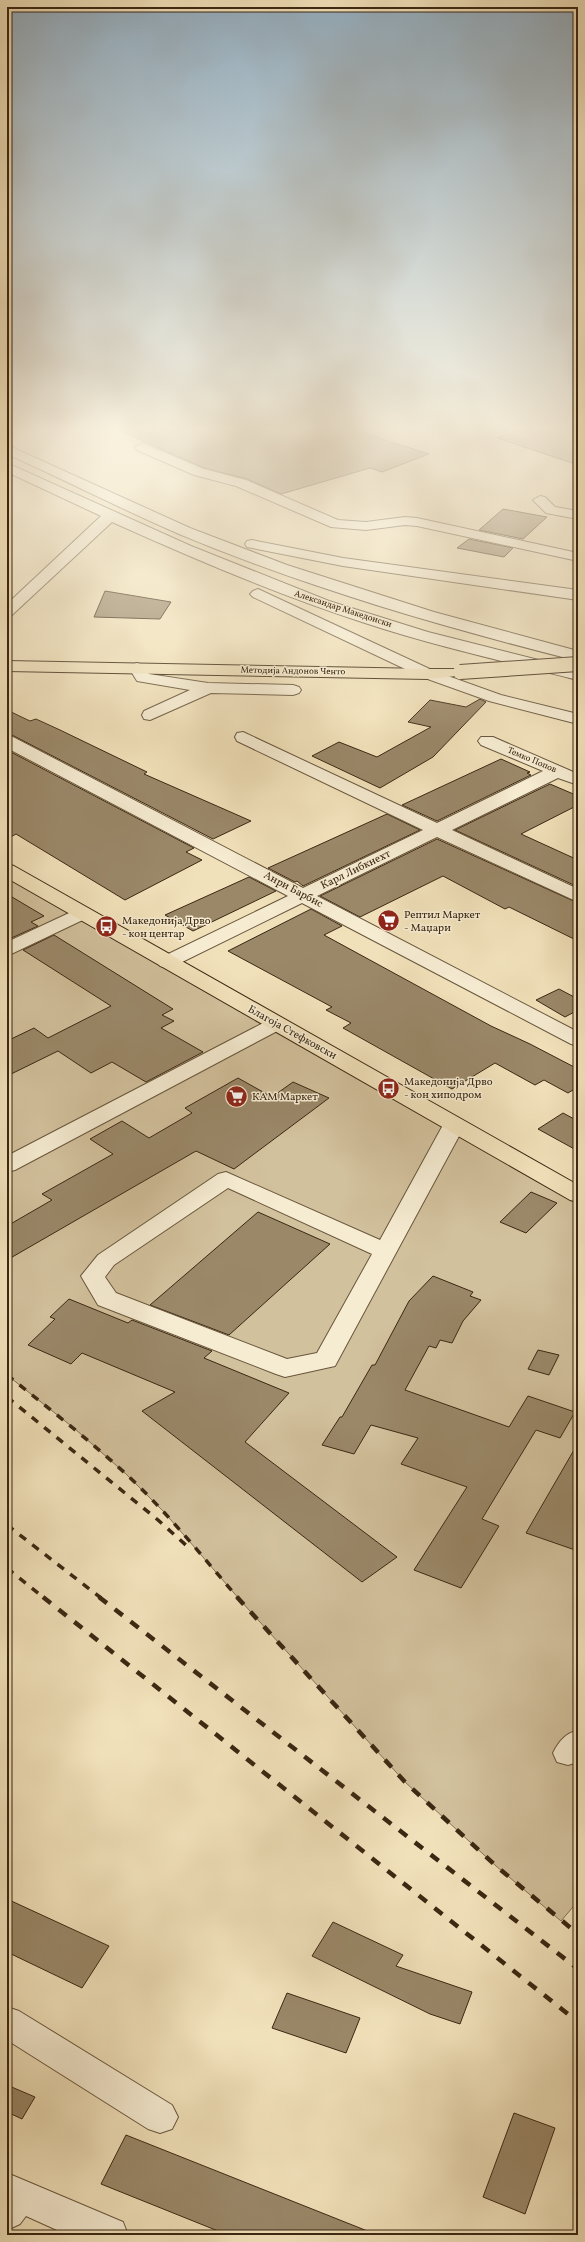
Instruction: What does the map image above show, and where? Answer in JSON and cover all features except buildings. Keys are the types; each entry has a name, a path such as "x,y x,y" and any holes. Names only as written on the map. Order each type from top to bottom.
{"main road":[{"name":"Методија Андонов Ченто","path":"7,666 428,674 578,664"},
{"name":"Благоја Стефковски","path":"7,870 578,1195"}],"street":[{"path":"7,612 94,531"},
{"path":"133,531 256,593 428,674 495,698 578,719"},
{"name":"Александар Македонски","path":"142,531 173,545 286,590 372,620 578,675"},
{"name":"Александар Македонски","path":"186,531 356,595 520,642 578,656"},
{"path":"210,531 268,548 343,562 578,594"},
{"path":"456,531 578,557"},
{"path":"137,668 143,678 208,688 293,690"},
{"path":"150,715 208,688"},
{"path":"243,736 437,830 578,896"},
{"name":"Анри Барбис","path":"7,741 304,895 578,1040"},
{"name":"Темко Попов","path":"487,741 578,780"},
{"name":"Карл Либкнехт","path":"167,962 558,771"},
{"path":"7,950 82,913"},
{"path":"7,1165 276,1024"},
{"path":"385,1251 226,1179 106,1260 93,1276 107,1299 285,1368 326,1360 454,1125"},
{"path":"7,2022 160,2117"},
{"path":"11,2199 110,2235"}],"shaded area":[{"path":"7,873 578,1196 578,1901 561,1921 496,1866 405,1782 240,1600 164,1512 126,1474 75,1429 7,1375"}],"railway":[{"path":"7,1375 126,1474 184,1534 238,1598"},
{"path":"7,1397 158,1520 188,1547"},
{"path":"7,1525 101,1598"},
{"path":"7,1568 44,1598"},
{"path":"43,1597 578,2022"},
{"path":"99,1597 578,1969"},
{"path":"237,1597 405,1782 496,1866 578,1934"}],"place":[{"name":"Рептил Маркет - Маџари","path":"389,921"},
{"name":"Македонија Дрво - кон центар","path":"106,927"},
{"name":"Македонија Дрво - кон хиподром","path":"389,1088"},
{"name":"КАМ Маркет","path":"236,1097"}]}
